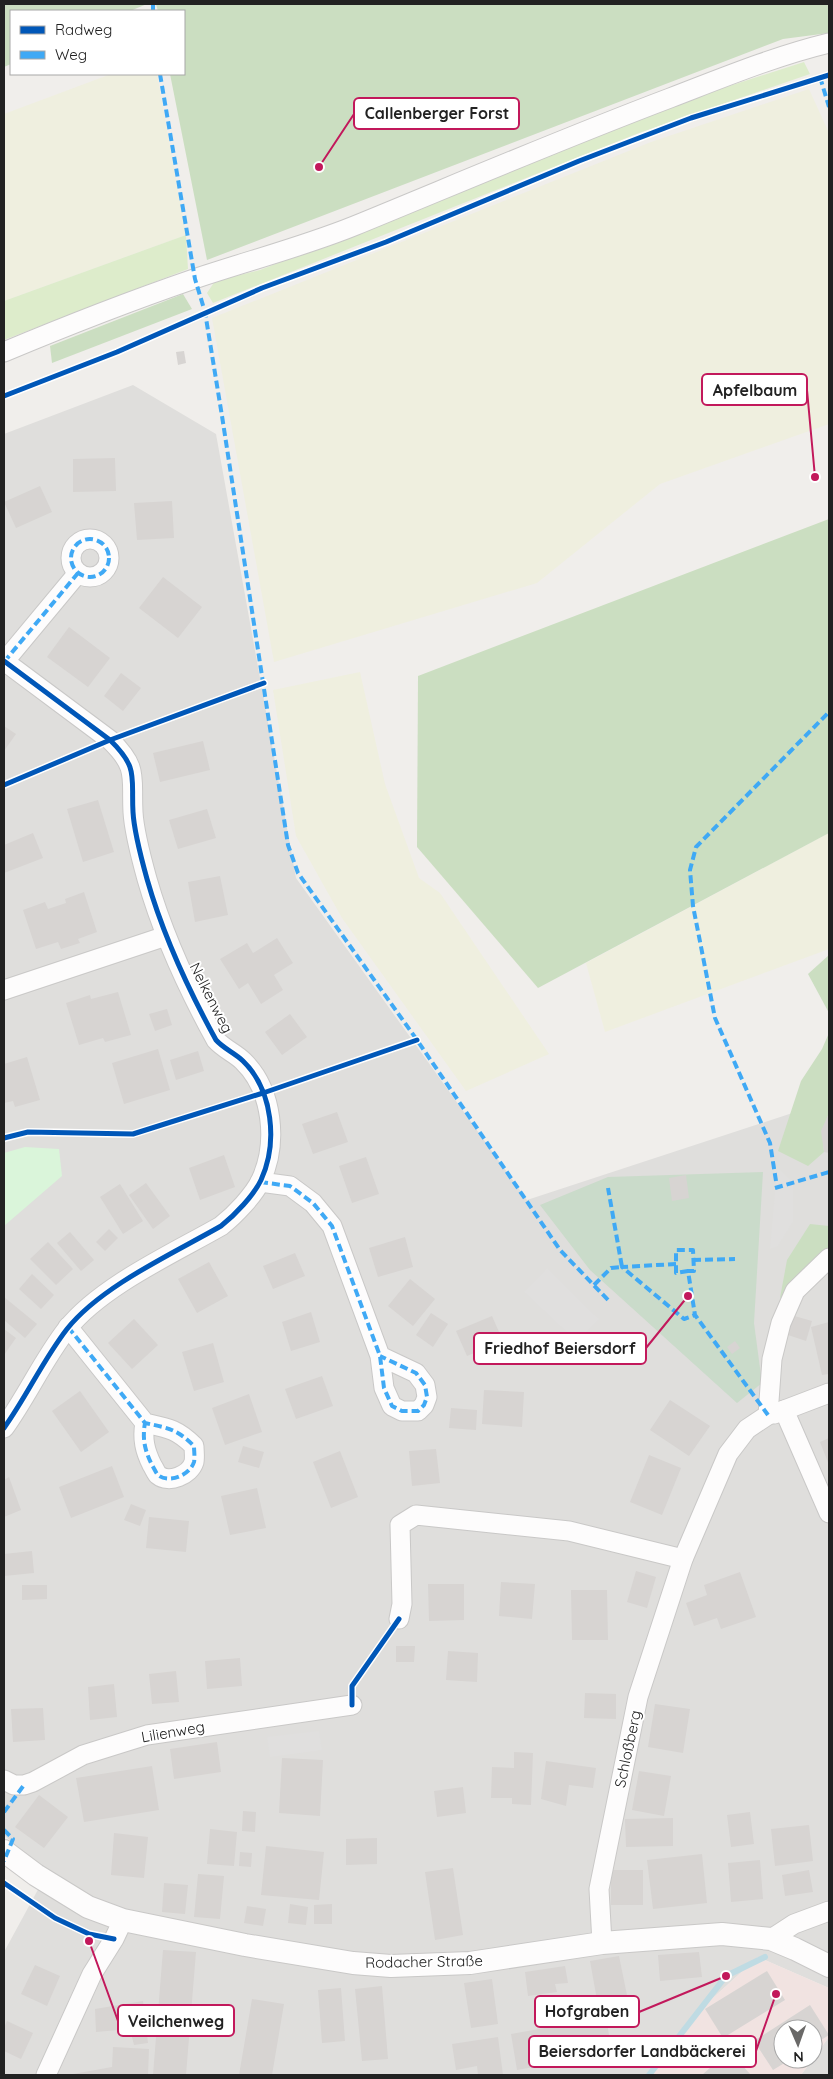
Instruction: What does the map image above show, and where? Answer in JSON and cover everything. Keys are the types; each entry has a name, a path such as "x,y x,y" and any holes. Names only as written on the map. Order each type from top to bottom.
{"street":[{"path":"4,352 60,328 195,279 254,261 351,227 595,126 722,78 811,47 829,43"},
{"name":"Nelkenweg","path":"4,1428 68,1327 83,1312 121,1282 221,1226 233,1216 260,1182 266,1167 271,1139 268,1112 257,1080 243,1060 223,1048 216,1040 166,936 146,878 133,814 133,775 123,753 110,740 4,662 78,573"},
{"path":"4,990 166,936"},
{"path":"260,1182 290,1186 313,1203 332,1226 380,1356"},
{"path":"829,1258 795,1291 781,1322 772,1359 776,1413 829,1514"},
{"path":"68,1327 145,1423"},
{"name":"Schloßberg","path":"602,1943 599,1889 638,1697 683,1559 728,1454 747,1429 776,1413 829,1394"},
{"path":"399,1619 402,1604 400,1525 416,1515 569,1532 683,1559"},
{"name":"Lilienweg","path":"4,1780 14,1785 34,1782 83,1756 146,1735 352,1705"},
{"name":"Rodacher Straße","path":"4,1851 36,1876 88,1907 123,1920 244,1945 353,1963 391,1966 470,1963 602,1943 722,1934 771,1939 829,1966"},
{"path":"771,1939 794,1924 829,1911"},
{"path":"46,2075 92,1974 123,1920"}],"shaded area":[{"path":"133,385 216,434 296,878 527,1200 829,1101 829,1988 758,1957 703,2007 652,2075 4,2075 4,1952 47,1873 4,1835 4,434"},
{"path":"773,1163 793,1183 793,1222 778,1246 770,1249 776,1181"},
{"path":"547,1268 599,1319 577,1342 524,1292"},
{"path":"319,1731 322,1750 270,1757 267,1737"},
{"path":"758,1957 829,1988 829,2037 823,2045 823,2019 773,2019 773,2069 806,2069 801,2075 652,2075 703,2007"},
{"path":"829,2037 829,2075 801,2075 805,2069 823,2069 823,2045"}],"green space":[{"path":"4,4 147,4 132,10 10,10 10,64 4,67"},
{"path":"156,4 829,4 829,33 783,39 207,260 170,75 185,75 185,10 158,10"},
{"path":"804,62 810,74 639,133 213,303 207,293 215,281 260,270 464,191 558,151 717,90"},
{"path":"108,75 157,75 186,235 4,301 4,114"},
{"path":"809,89 829,133 829,424 660,484 537,583 274,662 212,318 651,142"},
{"path":"186,235 188,269 4,340 4,301"},
{"path":"183,294 192,309 52,363 50,346"},
{"path":"829,519 829,833 538,988 417,847 418,676"},
{"path":"360,672 385,784 419,878 440,893 549,1054 466,1091 342,918 296,836 273,690"},
{"path":"829,833 829,949 605,1032 586,963"},
{"path":"829,955 829,1013 808,974"},
{"path":"829,1033 829,1113 822,1131 824,1152 808,1166 778,1151 801,1081 822,1049"},
{"path":"25,1147 59,1149 62,1176 4,1226 4,1153"},
{"path":"763,1172 754,1323 762,1383 737,1403 590,1270 540,1205 608,1177"},
{"path":"810,1224 829,1226 829,1253 780,1298 787,1260"}],"building":[{"path":"184,351 186,363 178,365 176,352"},
{"path":"115,458 116,491 73,492 73,459"},
{"path":"40,486 52,512 16,528 4,502"},
{"path":"172,501 174,538 137,540 134,503"},
{"path":"163,577 202,607 178,638 139,608"},
{"path":"69,627 110,658 88,687 47,657"},
{"path":"121,673 141,688 123,711 104,696"},
{"path":"4,726 16,734 4,751"},
{"path":"203,741 210,770 160,782 153,753"},
{"path":"98,800 114,852 83,862 67,809"},
{"path":"207,809 216,838 178,849 169,820"},
{"path":"33,833 43,858 4,873 4,845"},
{"path":"220,876 228,915 195,922 188,882"},
{"path":"84,892 97,932 78,939 80,943 61,949 58,942 36,949 23,910 45,902 48,909 66,903 65,899"},
{"path":"277,938 293,963 274,975 283,990 261,1004 248,983 239,989 220,959 247,943 253,953"},
{"path":"118,992 131,1035 105,1042 103,1038 79,1045 66,1003 90,995 91,999"},
{"path":"167,1009 172,1025 155,1031 149,1014"},
{"path":"290,1014 307,1037 282,1055 265,1032"},
{"path":"158,1049 170,1090 124,1104 112,1063"},
{"path":"198,1051 204,1071 176,1080 170,1060"},
{"path":"27,1057 40,1100 15,1107 13,1101 4,1103 4,1064"},
{"path":"337,1112 348,1142 313,1154 302,1124"},
{"path":"829,1113 829,1153 824,1152 821,1131"},
{"path":"224,1155 235,1187 200,1200 189,1168"},
{"path":"366,1157 379,1194 352,1203 339,1166"},
{"path":"686,1175 689,1198 672,1201 669,1178"},
{"path":"146,1183 170,1216 153,1229 129,1195"},
{"path":"120,1184 143,1221 123,1234 100,1197"},
{"path":"109,1229 118,1238 105,1251 96,1242"},
{"path":"70,1232 94,1260 81,1271 57,1243"},
{"path":"405,1237 413,1267 378,1277 369,1248"},
{"path":"48,1242 73,1269 56,1285 30,1259"},
{"path":"295,1253 305,1276 273,1289 263,1266"},
{"path":"209,1262 228,1296 197,1313 178,1279"},
{"path":"32,1274 54,1295 41,1309 19,1289"},
{"path":"410,1279 435,1299 413,1326 388,1306"},
{"path":"4,1297 37,1324 25,1338 4,1320"},
{"path":"311,1312 320,1342 291,1351 282,1322"},
{"path":"431,1313 448,1324 433,1347 416,1335"},
{"path":"791,1315 812,1321 806,1341 785,1334"},
{"path":"492,1316 503,1341 467,1356 456,1331"},
{"path":"134,1319 158,1345 132,1369 108,1343"},
{"path":"829,1322 829,1374 822,1375 811,1327"},
{"path":"4,1329 16,1338 4,1355"},
{"path":"532,1332 540,1346 506,1365 498,1350"},
{"path":"735,1341 740,1348 732,1354 727,1347"},
{"path":"213,1343 224,1382 194,1391 182,1352"},
{"path":"322,1376 333,1406 296,1419 285,1389"},
{"path":"484,1390 524,1392 522,1427 482,1424"},
{"path":"80,1391 109,1432 81,1452 52,1411"},
{"path":"249,1394 262,1432 225,1445 212,1408"},
{"path":"670,1400 710,1426 689,1456 650,1430"},
{"path":"451,1408 477,1410 476,1430 449,1428"},
{"path":"829,1438 829,1465 820,1442"},
{"path":"243,1446 264,1452 259,1468 238,1462"},
{"path":"436,1449 440,1483 412,1486 409,1451"},
{"path":"340,1451 358,1497 331,1508 313,1462"},
{"path":"649,1455 681,1468 662,1515 630,1502"},
{"path":"112,1466 124,1497 71,1518 59,1487"},
{"path":"9,1477 21,1510 4,1517 4,1480"},
{"path":"257,1488 266,1528 230,1535 221,1496"},
{"path":"131,1504 146,1510 140,1526 124,1520"},
{"path":"149,1517 189,1521 186,1552 146,1548"},
{"path":"32,1551 34,1573 4,1576 4,1554"},
{"path":"636,1571 656,1577 647,1608 627,1602"},
{"path":"740,1572 756,1617 721,1629 717,1618 694,1626 686,1603 707,1595 704,1585"},
{"path":"501,1582 535,1584 532,1619 499,1616"},
{"path":"428,1584 464,1584 464,1620 429,1621"},
{"path":"22,1585 47,1585 47,1599 22,1600"},
{"path":"571,1590 607,1590 608,1640 572,1640"},
{"path":"396,1646 415,1646 414,1662 396,1662"},
{"path":"448,1651 478,1653 477,1682 446,1680"},
{"path":"240,1658 242,1686 207,1689 205,1661"},
{"path":"176,1671 179,1702 152,1704 149,1674"},
{"path":"114,1684 117,1717 90,1720 88,1687"},
{"path":"585,1693 616,1694 616,1719 584,1718"},
{"path":"655,1704 690,1709 683,1753 648,1747"},
{"path":"43,1708 45,1740 13,1742 11,1709"},
{"path":"217,1742 221,1772 174,1779 170,1749"},
{"path":"514,1752 533,1753 531,1805 512,1804 512,1798 491,1798 492,1767 514,1768"},
{"path":"282,1758 323,1760 320,1816 279,1813"},
{"path":"546,1761 596,1768 593,1788 569,1785 566,1806 541,1799"},
{"path":"152,1766 159,1810 84,1822 76,1778"},
{"path":"639,1771 671,1776 664,1816 632,1810"},
{"path":"463,1787 466,1813 437,1817 434,1791"},
{"path":"39,1795 68,1817 44,1848 15,1827"},
{"path":"243,1811 256,1812 255,1832 242,1831"},
{"path":"750,1812 754,1844 731,1847 727,1815"},
{"path":"673,1818 673,1846 626,1847 625,1819"},
{"path":"809,1825 813,1861 775,1866 771,1829"},
{"path":"210,1829 237,1832 234,1866 207,1864"},
{"path":"114,1833 148,1837 144,1878 111,1875"},
{"path":"377,1838 377,1864 346,1865 346,1839"},
{"path":"266,1846 324,1852 319,1900 261,1895"},
{"path":"240,1852 252,1853 251,1867 239,1866"},
{"path":"702,1854 707,1903 653,1909 647,1860"},
{"path":"760,1860 763,1899 731,1902 728,1863"},
{"path":"453,1868 463,1935 435,1940 425,1872"},
{"path":"611,1870 643,1870 643,1905 611,1905"},
{"path":"809,1870 813,1892 785,1896 782,1875"},
{"path":"198,1874 224,1876 220,1919 194,1917"},
{"path":"164,1883 188,1885 185,1914 162,1912"},
{"path":"290,1904 308,1907 306,1925 288,1923"},
{"path":"332,1904 332,1924 314,1924 314,1905"},
{"path":"247,1906 266,1909 263,1926 244,1923"},
{"path":"163,1950 196,1952 186,2075 153,2075"},
{"path":"699,1952 702,1977 660,1981 658,1955"},
{"path":"619,1956 629,2005 599,2011 590,1961"},
{"path":"35,1965 60,1976 47,2006 21,1994"},
{"path":"565,1966 568,1983 555,1984 557,1992 528,1996 525,1972"},
{"path":"767,1971 785,2000 723,2038 705,2009"},
{"path":"492,1979 498,2024 471,2028 464,1983"},
{"path":"382,1986 388,2059 362,2061 355,1989"},
{"path":"341,1988 345,2041 322,2043 318,1990"},
{"path":"252,1999 284,2004 272,2075 239,2075"},
{"path":"143,2001 148,2043 134,2045 130,2029 96,2032 95,2009"},
{"path":"810,2005 819,2019 788,2019"},
{"path":"606,2017 612,2053 517,2070 511,2034"},
{"path":"7,2021 33,2033 21,2059 4,2051 4,2028"},
{"path":"823,2026 829,2035 823,2039"},
{"path":"773,2029 773,2069 775,2069 773,2070 754,2041"},
{"path":"498,2037 503,2075 478,2075 477,2066 456,2070 452,2044"},
{"path":"113,2047 149,2049 148,2075 73,2075 112,2067"},
{"path":"729,2051 751,2075 702,2075"}],"waterway":[{"path":"649,2075 726,1976 765,1957"}],"marked path":[{"path":"153,4 153,10"},
{"path":"160,75 195,279 205,312 288,845 298,873 417,1040 560,1250 609,1301"},
{"path":"820,77 829,107"},
{"path":"90,539 97,540 103,545 108,551 109,558 108,565 103,571 97,576 90,577 83,576 77,571 72,565 71,558 72,551 77,545 83,540 90,539"},
{"path":"4,662 78,573"},
{"path":"776,1181 770,1143 715,1018 693,906 690,870 696,847 829,712"},
{"path":"775,1188 829,1172"},
{"path":"260,1182 290,1186 313,1203 332,1226 380,1356 384,1388 392,1406 402,1411 418,1411 424,1405 427,1397 425,1385 416,1373 380,1356"},
{"path":"594,1285 611,1268 622,1267 608,1188"},
{"path":"688,1271 676,1273 676,1250 693,1250 694,1271 688,1271 695,1315 768,1415"},
{"path":"693,1260 735,1259"},
{"path":"676,1264 622,1267 684,1319 695,1315"},
{"path":"68,1327 145,1423 144,1440 146,1450 157,1474 168,1479 179,1477 188,1471 194,1462 194,1446 172,1430 145,1423"},
{"path":"4,1812 24,1785"},
{"path":"4,1830 13,1839 4,1861"}],"cycle path":[{"path":"4,396 117,352 262,288 386,242 579,161 691,118 829,75"},
{"path":"4,661 110,740 126,758 132,773 134,820 138,846 153,900 168,941 216,1040 243,1061 261,1087 270,1118 271,1134 270,1150 261,1180 244,1204 221,1226 118,1285 81,1313 58,1341 4,1428"},
{"path":"4,785 110,740 264,683"},
{"path":"4,1138 28,1132 133,1134 263,1093 417,1040"},
{"path":"352,1705 352,1686 399,1619"},
{"path":"4,1883 55,1918 89,1934 114,1939"}],"place":[{"name":"Callenberger Forst","path":"319,167"},
{"name":"Apfelbaum","path":"815,477"},
{"name":"Friedhof Beiersdorf","path":"688,1296"},
{"name":"Veilchenweg","path":"89,1941"},
{"name":"Hofgraben","path":"726,1976"},
{"name":"Beiersdorfer Landbäckerei","path":"776,1994"}]}
